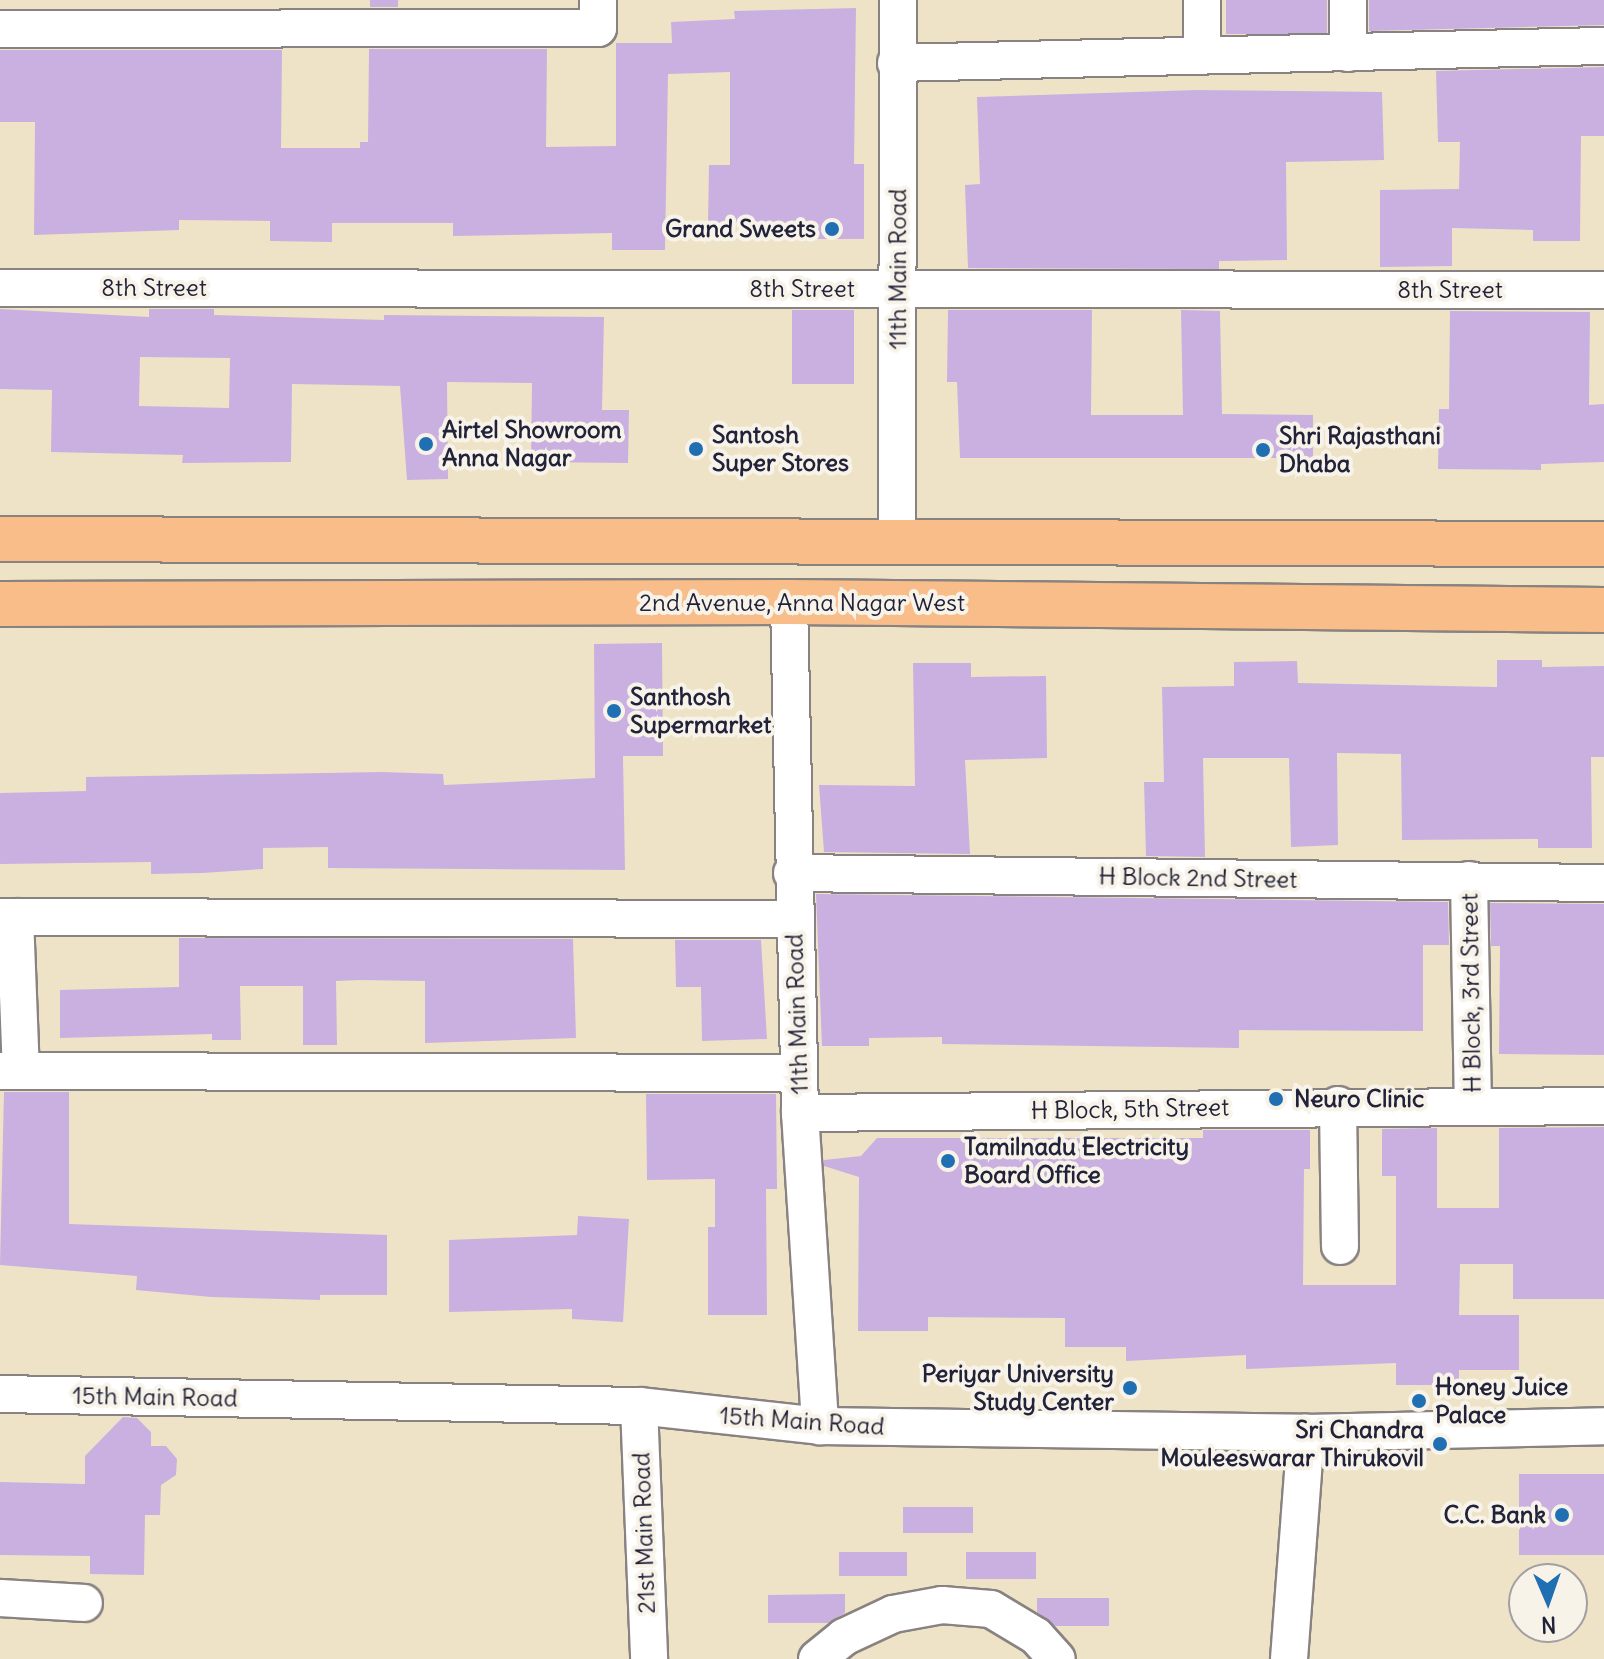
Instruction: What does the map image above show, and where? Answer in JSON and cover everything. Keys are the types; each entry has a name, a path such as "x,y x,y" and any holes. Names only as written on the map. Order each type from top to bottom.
{"main road":[{"path":"0,539 897,539 1604,544"},
{"name":"2nd Avenue, Anna Nagar West","path":"0,604 789,602 1604,610"}],"street":[{"path":"0,29 85,13 458,15 598,28 598,0"},
{"name":"11th Main Road","path":"897,539 898,0"},
{"path":"1202,0 1202,54"},
{"path":"1348,0 1348,53"},
{"path":"896,63 1604,46"},
{"name":"8th Street","path":"0,288 1604,290"},
{"name":"11th Main Road","path":"789,602 792,873 800,1113 820,1426"},
{"name":"H Block 2nd Street","path":"792,873 1604,883"},
{"name":"H Block, 3rd Street","path":"1469,880 1473,1106"},
{"path":"793,919 8,917 11,1071 799,1073"},
{"path":"1338,1105 1340,1246"},
{"name":"H Block, 5th Street","path":"800,1113 1338,1105 1604,1106"},
{"name":"15th Main Road","path":"0,1394 639,1406 820,1426 1306,1433 1604,1426"},
{"name":"21st Main Road","path":"639,1406 649,1659"},
{"path":"1289,1659 1306,1433"},
{"path":"0,1598 84,1603"},
{"path":"817,1659 844,1637 893,1614 942,1605 991,1609 1036,1636 1057,1659"}],"building":[{"path":"370,0 398,0 398,7 370,7"},
{"path":"1226,0 1327,0 1327,34 1226,34"},
{"path":"1369,0 1604,0 1604,25 1369,31"},
{"path":"856,8 854,164 864,164 864,239 801,239 801,223 708,223 709,165 730,165 730,72 668,74 665,250 612,250 612,233 453,236 453,223 332,223 332,242 270,241 270,221 179,220 179,230 34,235 35,122 0,122 0,50 282,50 281,148 360,148 360,142 368,142 369,49 547,49 546,147 616,146 616,43 672,43 671,22 735,19 734,11"},
{"path":"1604,67 1604,136 1581,136 1580,241 1533,241 1533,230 1452,228 1452,266 1380,267 1380,190 1459,189 1460,142 1438,142 1436,71"},
{"path":"1197,90 1382,92 1384,160 1286,162 1287,260 1219,261 1219,269 968,268 965,185 980,184 977,97"},
{"path":"0,309 149,317 149,309 214,309 214,315 384,320 384,315 604,317 602,410 629,410 628,463 531,462 532,383 447,382 448,479 407,480 400,386 292,384 291,462 182,463 183,455 51,452 52,390 0,389","holes":["140,357 230,358 229,408 139,406"]},
{"path":"792,310 854,310 854,384 792,384"},
{"path":"948,310 1092,310 1091,415 1183,415 1181,310 1220,311 1222,414 1313,415 1313,458 960,458 957,382 947,382"},
{"path":"1450,311 1590,312 1589,405 1604,404 1604,462 1541,464 1541,470 1438,469 1439,409 1449,409"},
{"path":"662,643 663,756 623,756 625,870 328,868 328,847 263,848 263,869 202,873 151,874 151,862 0,864 0,793 86,791 86,777 381,772 443,774 444,785 595,778 594,644"},
{"path":"1497,660 1542,660 1542,667 1604,666 1604,757 1591,757 1592,848 1538,848 1538,839 1402,840 1401,754 1337,753 1338,845 1291,847 1289,758 1203,758 1205,857 1146,856 1144,782 1164,782 1162,687 1234,686 1234,662 1297,661 1298,683 1497,687"},
{"path":"913,663 971,663 971,677 1046,676 1047,758 965,760 970,854 824,852 819,785 915,786"},
{"path":"816,894 1448,902 1449,945 1423,945 1423,1031 1239,1030 1239,1048 942,1044 942,1037 869,1038 869,1046 822,1046"},
{"path":"1490,903 1604,904 1604,1055 1499,1054 1500,946 1491,946"},
{"path":"179,938 573,939 576,1038 425,1043 425,981 360,980 336,981 337,1045 303,1045 303,986 240,986 241,1040 212,1040 212,1034 60,1038 60,990 179,987"},
{"path":"675,940 761,940 767,1039 702,1041 701,987 676,987"},
{"path":"4,1092 69,1092 69,1224 387,1235 387,1295 320,1295 320,1300 211,1297 136,1290 137,1276 0,1265"},
{"path":"646,1094 776,1094 777,1189 766,1189 767,1315 708,1315 708,1227 715,1227 715,1179 647,1180"},
{"path":"1604,1127 1604,1299 1513,1299 1513,1264 1460,1264 1459,1315 1519,1315 1519,1370 1459,1370 1459,1385 1396,1385 1396,1363 1246,1369 1246,1355 1126,1361 1126,1347 1065,1347 1065,1318 928,1317 928,1331 858,1331 859,1177 824,1166 824,1160 861,1156 877,1138 1203,1138 1203,1130 1310,1130 1310,1169 1304,1169 1303,1285 1396,1285 1396,1176 1382,1176 1382,1129 1437,1128 1437,1208 1499,1208 1499,1128"},
{"path":"578,1216 629,1219 623,1322 572,1319 572,1309 449,1312 449,1240 577,1235"},
{"path":"123,1417 137,1418 151,1432 151,1446 166,1446 177,1459 176,1475 161,1485 160,1515 145,1515 144,1575 90,1574 90,1556 0,1555 0,1482 85,1484 85,1456"},
{"name":"C.C. Bank","path":"1519,1474 1604,1474 1604,1555 1519,1555"},
{"path":"903,1507 973,1507 973,1533 903,1533"},
{"path":"839,1552 907,1552 907,1576 839,1576"},
{"path":"966,1552 1036,1552 1036,1579 966,1579"},
{"path":"845,1594 845,1613 828,1623 768,1623 768,1595"},
{"path":"1037,1598 1109,1598 1109,1626 1055,1626 1037,1612"}],"place":[{"name":"Grand Sweets","path":"832,229"},
{"name":"Airtel Showroom Anna Nagar","path":"426,444"},
{"name":"Santosh Super Stores","path":"696,449"},
{"name":"Shri Rajasthani Dhaba","path":"1263,450"},
{"name":"Santhosh Supermarket","path":"614,711"},
{"name":"Neuro Clinic","path":"1276,1099"},
{"name":"Tamilnadu Electricity Board Office","path":"948,1161"},
{"name":"Periyar University Study Center","path":"1130,1388"},
{"name":"Honey Juice Palace","path":"1419,1401"},
{"name":"Sri Chandra Mouleeswarar Thirukovil","path":"1440,1444"},
{"name":"C.C. Bank","path":"1562,1515"}]}
